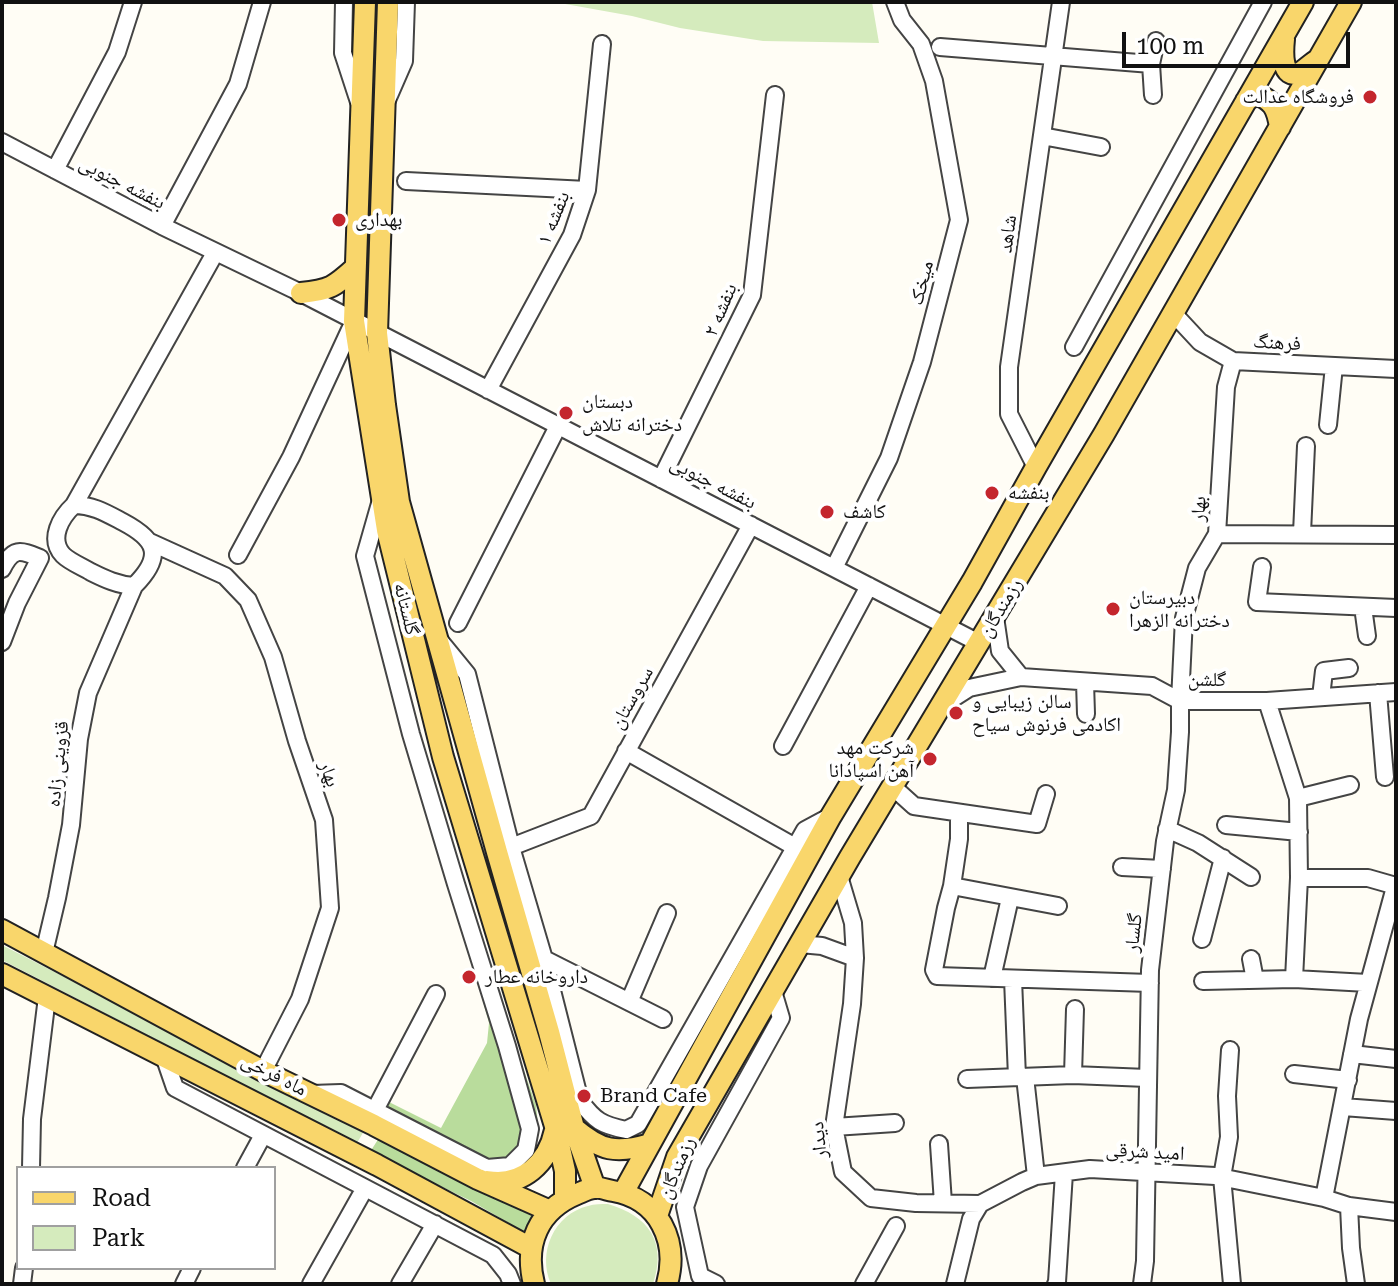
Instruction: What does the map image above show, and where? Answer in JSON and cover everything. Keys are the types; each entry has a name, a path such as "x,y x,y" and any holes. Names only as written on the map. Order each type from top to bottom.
{"main road":[{"name":"گلستانه","path":"365,2 354,321 381,499 443,757 564,1127 595,1188"},
{"name":"گلستانه","path":"388,2 377,333 385,405 399,502 549,1032 564,1127 565,1171 557,1205"},
{"name":"رزمندگان","path":"623,1193 831,816 946,626 1303,2"},
{"name":"رزمندگان","path":"657,1216 677,1157 839,876 1104,434 1351,2"},
{"path":"1284,35 1282,56 1287,70 1300,72 1318,60"},
{"path":"1246,101 1255,94 1272,102 1280,127"},
{"path":"301,293 326,290 355,268"},
{"name":"ماه فرخی","path":"2,930 263,1071 311,1094 374,1117 478,1179 557,1205"},
{"name":"ماه فرخی","path":"2,974 358,1155 531,1248"},
{"path":"358,1155 374,1117"},
{"path":"478,1179 495,1182 513,1180 530,1172 543,1160 564,1127 609,1149 630,1150 650,1144"},
{"path":"534,1284 530,1268 531,1248 538,1228 557,1205 595,1188 623,1193 641,1202 657,1216 671,1249 673,1278"}],"street":[{"path":"55,170 117,52 133,2"},
{"path":"162,226 238,84 262,2"},
{"path":"344,2 343,53 361,106"},
{"path":"384,108 404,61 406,2"},
{"name":"میخک","path":"834,568 889,458 922,362 959,220 934,81 921,44 902,20 895,2"},
{"name":"شاهد","path":"1036,467 1009,414 1009,367 1061,2"},
{"path":"1074,347 1263,2"},
{"path":"1153,95 1151,64 1156,41"},
{"name":"بنفشه ۱","path":"488,390 572,235 587,190 602,44"},
{"path":"940,47 1151,64"},
{"name":"بنفشه ۲","path":"661,479 752,295 775,95"},
{"path":"1042,136 1101,147"},
{"name":"بنفشه جنوبی","path":"3,144 215,253 301,293 979,643"},
{"path":"406,181 587,190"},
{"path":"74,505 90,505 142,532 150,542 152,558 145,574 134,586 105,578 64,557 57,547 58,528 74,505 215,253"},
{"name":"فرهنگ","path":"1173,313 1200,342 1233,361 1396,369"},
{"path":"238,555 291,457 354,321"},
{"name":"بهار","path":"1180,701 1184,618 1197,568 1217,534 1226,387 1233,361"},
{"path":"1328,425 1334,366"},
{"path":"458,623 558,426"},
{"path":"1302,533 1306,446"},
{"path":"381,499 365,556 411,734 530,1129 526,1150 510,1166 487,1168 374,1117 436,994"},
{"name":"سروستان","path":"511,847 591,816 751,525"},
{"path":"1217,534 1396,535"},
{"name":"بهار","path":"150,542 225,576 248,600 273,657 324,820 330,908 300,999 263,1071"},
{"path":"2,569 15,552 40,558 17,603 2,642"},
{"path":"1262,567 1257,602 1396,608"},
{"name":"قزوینی زاده","path":"44,953 71,825 79,739 88,693 134,586"},
{"path":"783,746 869,586"},
{"path":"1363,607 1367,636"},
{"path":"995,617 1000,651 1021,677"},
{"path":"437,637 467,674 580,1101 592,1118 610,1127 626,1130 638,1124 805,830 831,816"},
{"path":"1321,697 1324,671 1349,668"},
{"name":"گلشن","path":"941,706 969,688 1021,677 1152,686 1180,701 1267,701 1396,692"},
{"path":"1085,682 1086,714"},
{"path":"1378,693 1385,777"},
{"name":"گلسار","path":"1142,1284 1150,983 1167,829 1176,790 1180,701"},
{"path":"1267,701 1298,798 1299,878 1294,979"},
{"path":"626,751 795,847"},
{"path":"1298,798 1350,785"},
{"path":"893,787 914,806 1037,824 1046,794"},
{"path":"959,813 959,839 952,886 934,970 937,976 1150,983"},
{"path":"1226,825 1299,832"},
{"path":"1167,829 1198,843 1251,877"},
{"path":"1202,939 1223,858"},
{"path":"1122,867 1162,869"},
{"name":"دیدار","path":"839,876 853,923 855,958 852,1004 834,1127 843,1172 871,1198 916,1203 980,1204"},
{"path":"1299,878 1368,878 1396,886 1368,983 1324,1198"},
{"path":"952,886 1058,906"},
{"path":"992,978 1010,898"},
{"path":"629,1002 667,913"},
{"path":"800,944 822,946 855,958"},
{"path":"544,959 663,1019"},
{"path":"1251,959 1255,980"},
{"path":"1013,979 1021,1077 1036,1176"},
{"path":"1203,981 1294,979 1368,983"},
{"path":"716,1284 700,1276 685,1207 699,1166 781,1018 773,991"},
{"path":"31,1166 32,1119 47,997"},
{"path":"1073,1075 1075,1009"},
{"path":"1230,1050 1227,1096 1229,1137 1222,1177 1232,1284"},
{"path":"1352,1054 1396,1059"},
{"path":"164,1056 175,1088 493,1255 512,1284"},
{"path":"1294,1074 1348,1080"},
{"path":"967,1079 1073,1075 1147,1078"},
{"path":"1343,1107 1396,1111"},
{"path":"834,1127 895,1123"},
{"path":"246,1166 263,1135"},
{"path":"939,1144 943,1203"},
{"name":"امید شرقی","path":"980,1204 1036,1176 1090,1169 1222,1177 1349,1206 1396,1212"},
{"path":"1056,1284 1064,1173"},
{"path":"311,1284 365,1188"},
{"path":"955,1284 971,1219 980,1204"},
{"path":"1349,1206 1356,1284"},
{"path":"400,1284 435,1224"},
{"path":"864,1284 896,1226"}],"green space":[{"path":"554,2 872,2 879,43 763,41 680,28"},
{"path":"2,945 364,1131 357,1143 2,960"},
{"path":"491,976 536,1105 539,1133 527,1158 504,1171 374,1115 381,1098 441,1128 487,1043 489,1023 478,984"},
{"path":"379,1138 534,1215 526,1233 471,1201 370,1152"},
{"path":"608,1204 634,1216 651,1233 658,1255 653,1284 551,1284 546,1260 558,1226 576,1210"}],"place":[{"name":"فروشگاه عدالت","path":"1370,97"},
{"name":"بهداری","path":"339,220"},
{"name":"دبستان دخترانه تلاش","path":"566,413"},
{"name":"بنفشه","path":"992,493"},
{"name":"کاشف","path":"827,512"},
{"name":"دبيرستان دخترانه الزهرا","path":"1113,609"},
{"name":"سالن زیبایی و اکادمی فرنوش سیاح","path":"956,713"},
{"name":"شرکت مهد آهن اسپادانا","path":"930,759"},
{"name":"داروخانه عطار","path":"469,977"},
{"name":"Brand Cafe","path":"584,1096"}]}
